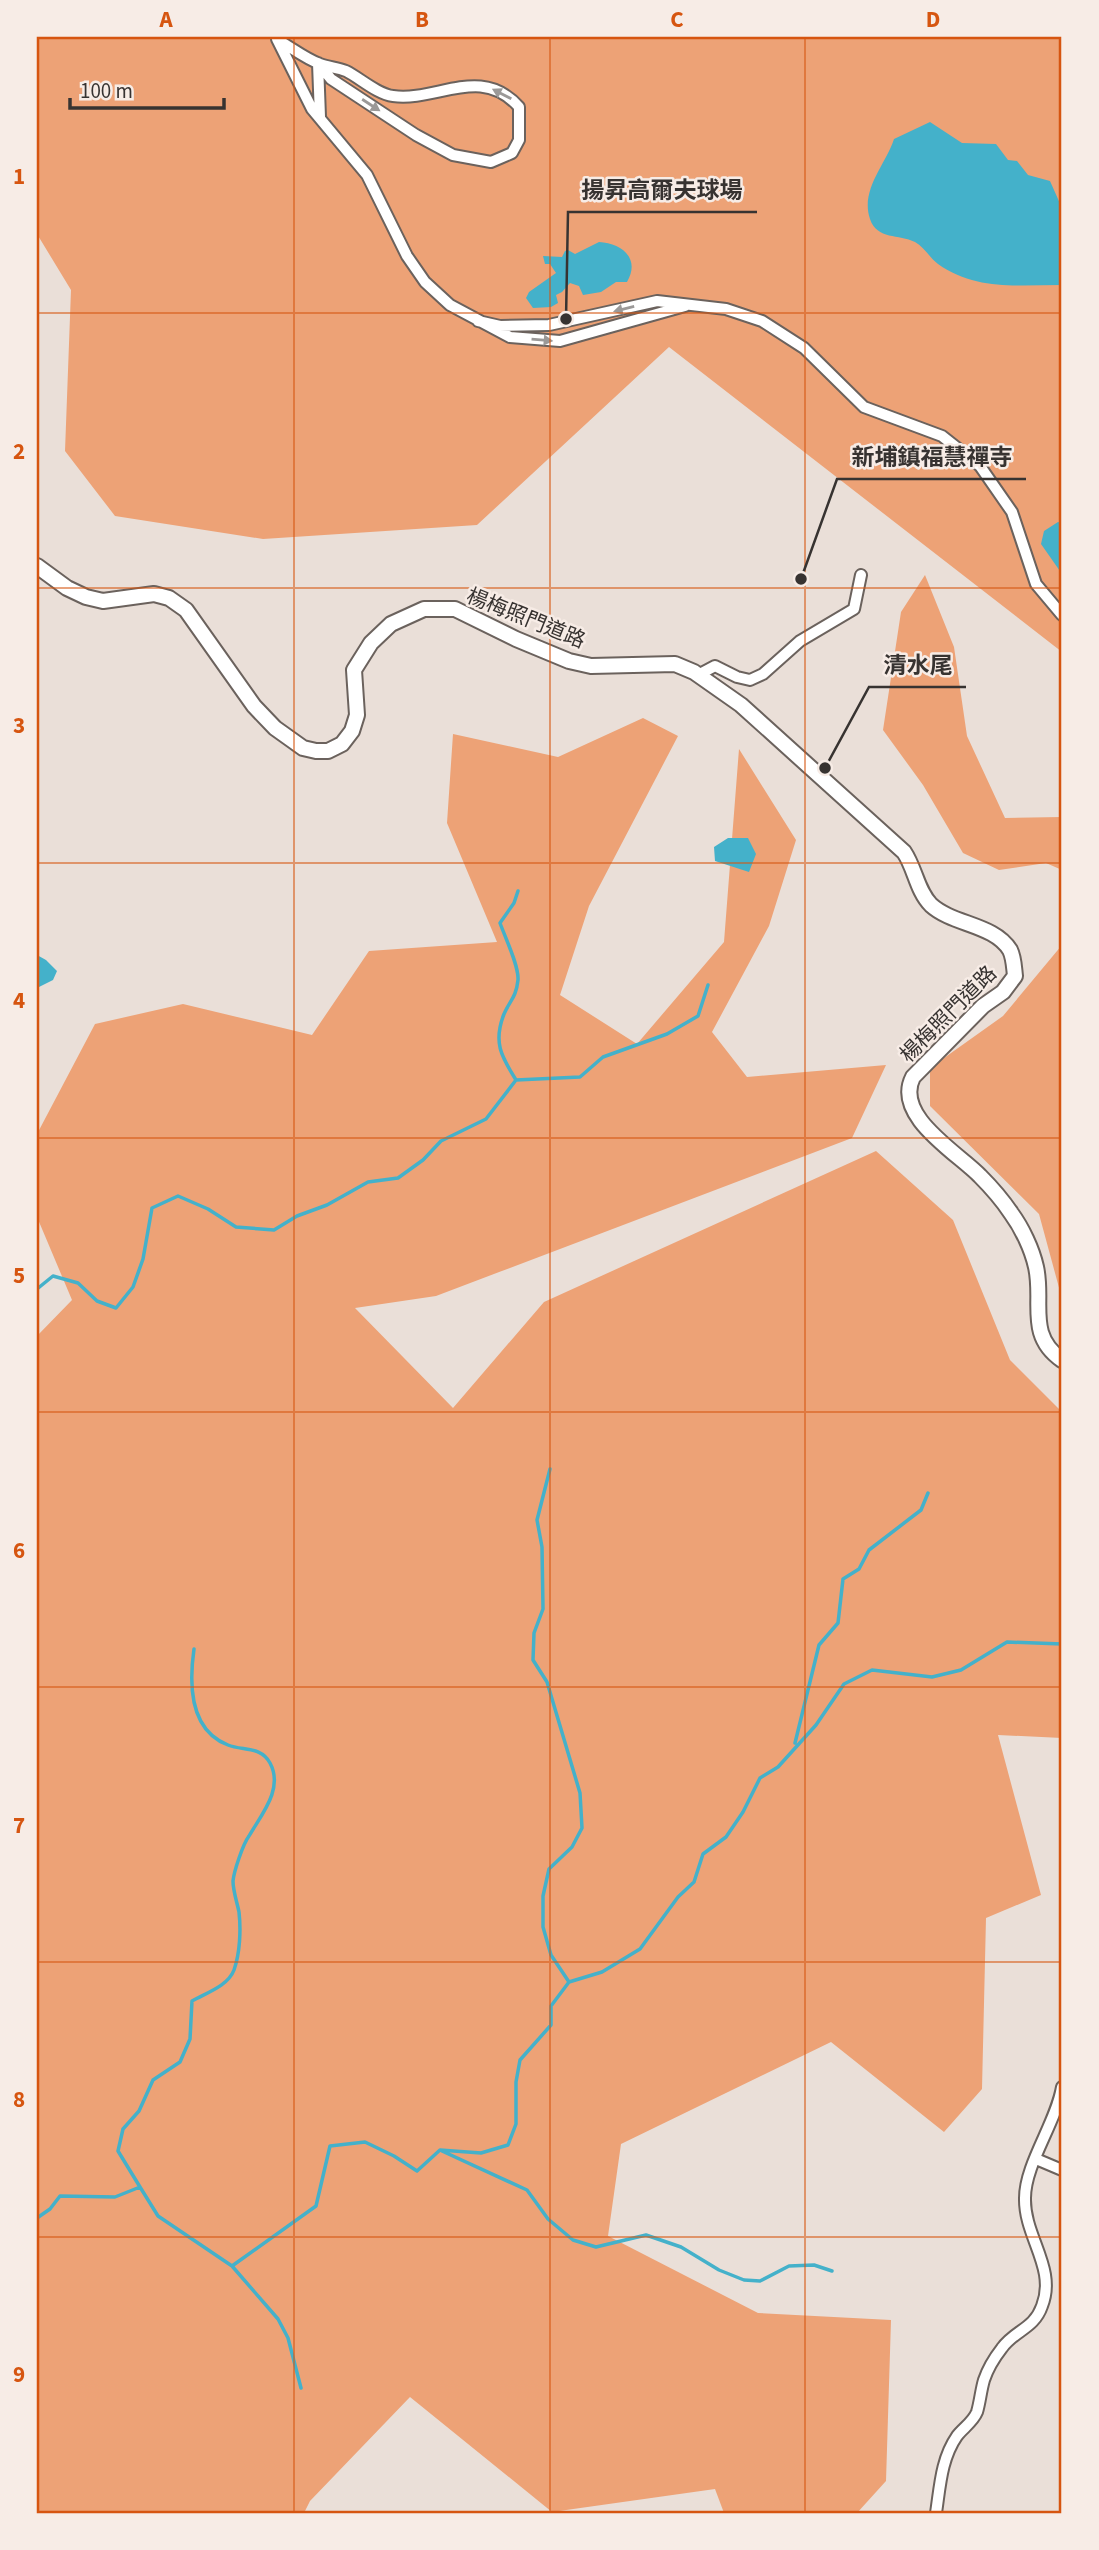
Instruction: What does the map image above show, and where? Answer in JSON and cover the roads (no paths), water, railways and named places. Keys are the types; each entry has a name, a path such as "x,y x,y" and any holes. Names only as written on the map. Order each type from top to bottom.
{"street":[{"path":"275,38 318,63 344,70 391,97 424,96 450,88 475,87 487,87 508,95 519,107 519,140 512,153 491,162 453,155 416,135 331,79 318,63"},
{"path":"275,38 312,109 367,175 407,256 425,282 450,305 510,337 560,341 691,304"},
{"path":"318,63 320,117"},
{"path":"478,321 500,326 549,325 657,301 726,309 762,321 804,348 864,407 942,436 980,466 1012,512 1035,584 1062,615"},
{"name":"楊梅照門道路","path":"37,566 67,588 103,601 154,594 169,597 186,610 254,706 303,748 316,751 328,751 342,744 352,731 357,715 354,670 371,643 391,624 424,609 455,610 569,662 591,666 675,664 698,675 741,705 891,839 911,863 924,896 930,903 956,920 998,937 1010,950 1015,976 1003,992 983,1006 913,1077 908,1088 909,1096 914,1110 926,1128 980,1176 1011,1213 1024,1234 1037,1267 1041,1335 1052,1353 1062,1360"},
{"path":"698,675 715,666 750,680 763,674 800,641 854,609 861,575"},
{"path":"936,2513 943,2465 957,2435 976,2413 989,2369 1004,2344 1032,2325 1048,2290 1045,2270 1028,2221 1025,2198 1036,2159 1059,2104 1062,2087"},
{"path":"1036,2159 1062,2170"}],"water":[{"path":"930,122 962,143 996,144 1008,160 1017,161 1028,175 1050,181 1062,208 1062,285 998,285 967,279 938,264 915,242 883,233 873,226 868,198 894,139"},
{"path":"599,242 615,245 626,253 632,266 627,282 616,282 601,292 583,295 579,286 570,283 556,295 558,303 551,307 533,308 526,298 529,292 556,273 550,264 545,264 543,256 562,257 568,250 575,254"},
{"path":"1058,522 1062,523 1062,574 1041,544 1044,531"},
{"path":"728,838 748,838 756,854 749,872 715,861 714,847"},
{"path":"37,955 57,971 53,980 37,988"}],"waterway":[{"path":"516,1080 506,1064 499,1041 504,1014 518,980 514,960 500,923 514,903 518,891"},
{"path":"37,1289 53,1276 78,1283 97,1301 116,1308 133,1287 143,1259 152,1208 178,1196 208,1209 236,1227 274,1230 368,1182 398,1178 423,1160 441,1141 486,1119 516,1080 580,1077 603,1057 667,1034 698,1016 708,985"},
{"path":"550,1469 537,1520 542,1547 543,1609 534,1633 533,1660 547,1682 580,1793 582,1828 572,1847 549,1869 543,1896 543,1927 551,1955 569,1982"},
{"path":"795,1743 819,1645 838,1623 843,1579 859,1569 869,1550 921,1510 928,1493"},
{"path":"37,2218 50,2209 60,2196 115,2197 140,2187 158,2216 232,2266 316,2206 330,2146 365,2142 417,2171 440,2150 481,2153 508,2145 516,2124 516,2082 520,2060 551,2025 551,2006 569,1982 602,1972 640,1949 678,1897 694,1882 703,1854 726,1837 743,1812 760,1778 778,1767 816,1725 844,1684 872,1670 932,1677 961,1670 1007,1642 1062,1644"},
{"path":"140,2187 118,2151 123,2129 139,2111 153,2080 180,2062 190,2039 192,2001 222,1985 234,1970 239,1949 240,1926 234,1877 244,1845 265,1811 273,1792 274,1773 266,1758 262,1754 228,1745 215,1738 199,1717 192,1691 194,1649"},
{"path":"442,2151 527,2190 548,2219 573,2240 596,2247 646,2235 681,2247 719,2270 744,2280 760,2281 789,2266 814,2265 832,2271"},
{"path":"232,2266 278,2319 288,2338 301,2388"}],"place":[{"name":"揚昇高爾夫球場","path":"566,319"},
{"name":"新埔鎮福慧禪寺","path":"801,579"},
{"name":"清水尾","path":"825,768"}]}
